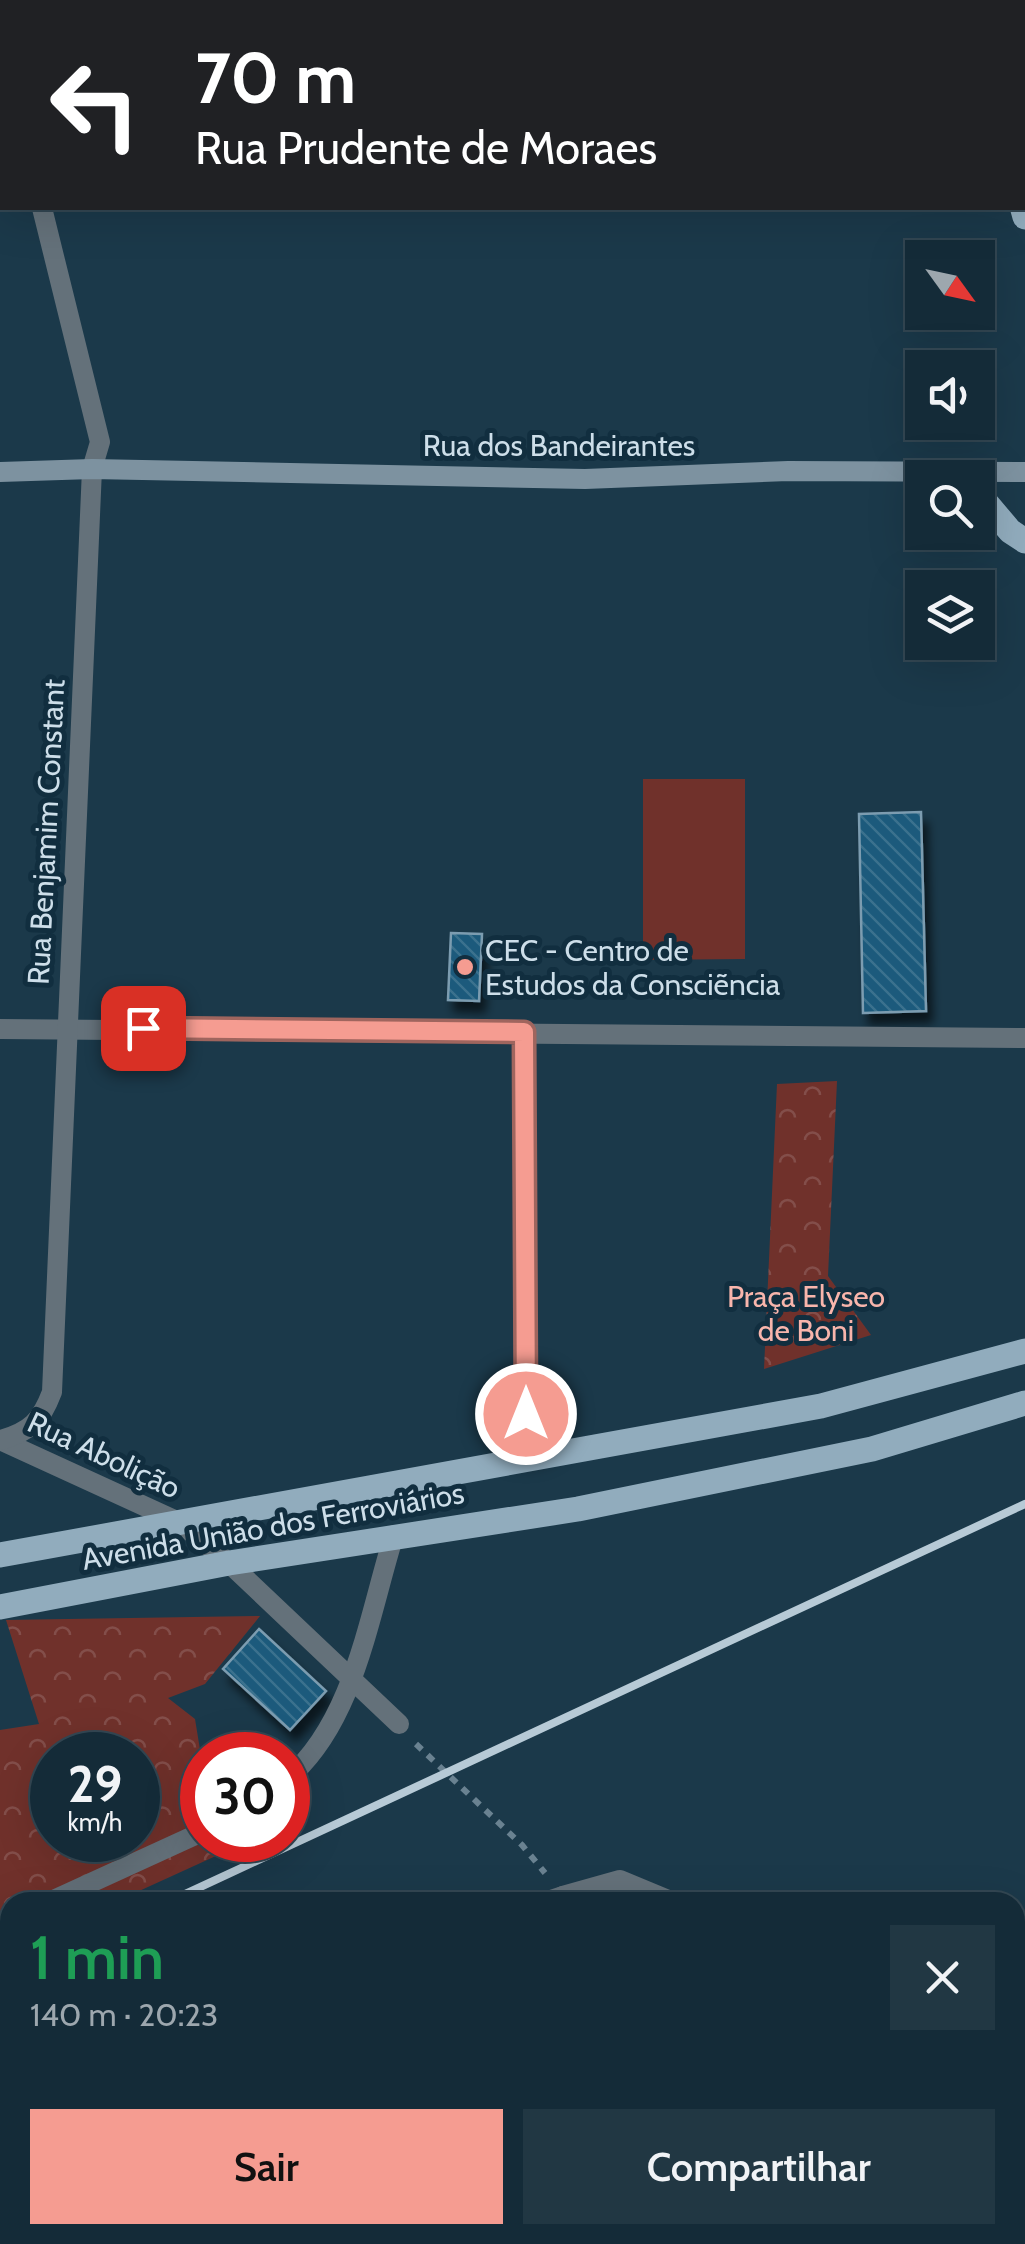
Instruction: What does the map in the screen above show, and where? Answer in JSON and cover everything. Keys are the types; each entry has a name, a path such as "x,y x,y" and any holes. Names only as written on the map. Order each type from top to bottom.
{"main road":[{"name":"Rua dos Bandeirantes","path":"0,472 92,468 585,479 788,471 905,477"},
{"name":"Rua dos Bandeirantes","path":"995,477 1025,472"},
{"path":"995,513 1010,531 1025,541"},
{"name":"Avenida União dos Ferroviários","path":"0,1554 820,1406 1025,1350"},
{"name":"Avenida União dos Ferroviários","path":"0,1607 229,1564 578,1508 872,1449 1025,1403"}],"street":[{"name":"Rua Benjamim Constant","path":"0,1440 25,1433 42,1419 52,1392 92,468 100,442 42,210"},
{"path":"0,1029 1025,1038"},
{"path":"524,1032 526,1414"},
{"name":"Rua Abolição","path":"0,1440 179,1522 399,1724"},
{"path":"310,1758 330,1730 394,1536"},
{"path":"71,1892 180,1842"},
{"path":"585,1892 620,1880 649,1892"}],"path":[{"path":"399,1724 443,1773 522,1846 555,1892"}],"green space":[{"path":"643,779 745,779 745,959 643,960"},
{"name":"Praça Elyseo de Boni","path":"837,1081 828,1276 871,1335 764,1369 777,1084"},
{"path":"260,1616 205,1684 168,1698 195,1719 197,1732 180,1732 180,1862 203,1862 137,1892 0,1892 0,1730 39,1724 6,1620"}],"building":[{"path":"921,812 926,1011 863,1013 859,814"},
{"name":"CEC - Centro de Estudos da Consciẽncia","path":"451,933 482,934 479,1001 448,1000"},
{"path":"259,1629 326,1691 290,1730 223,1669"}],"railway":[{"path":"190,1892 1025,1504"}],"place":[{"name":"CEC - Centro de Estudos da Consciẽncia","path":"465,967"}],"route":[{"path":"143,1028 524,1032 526,1414"}]}
